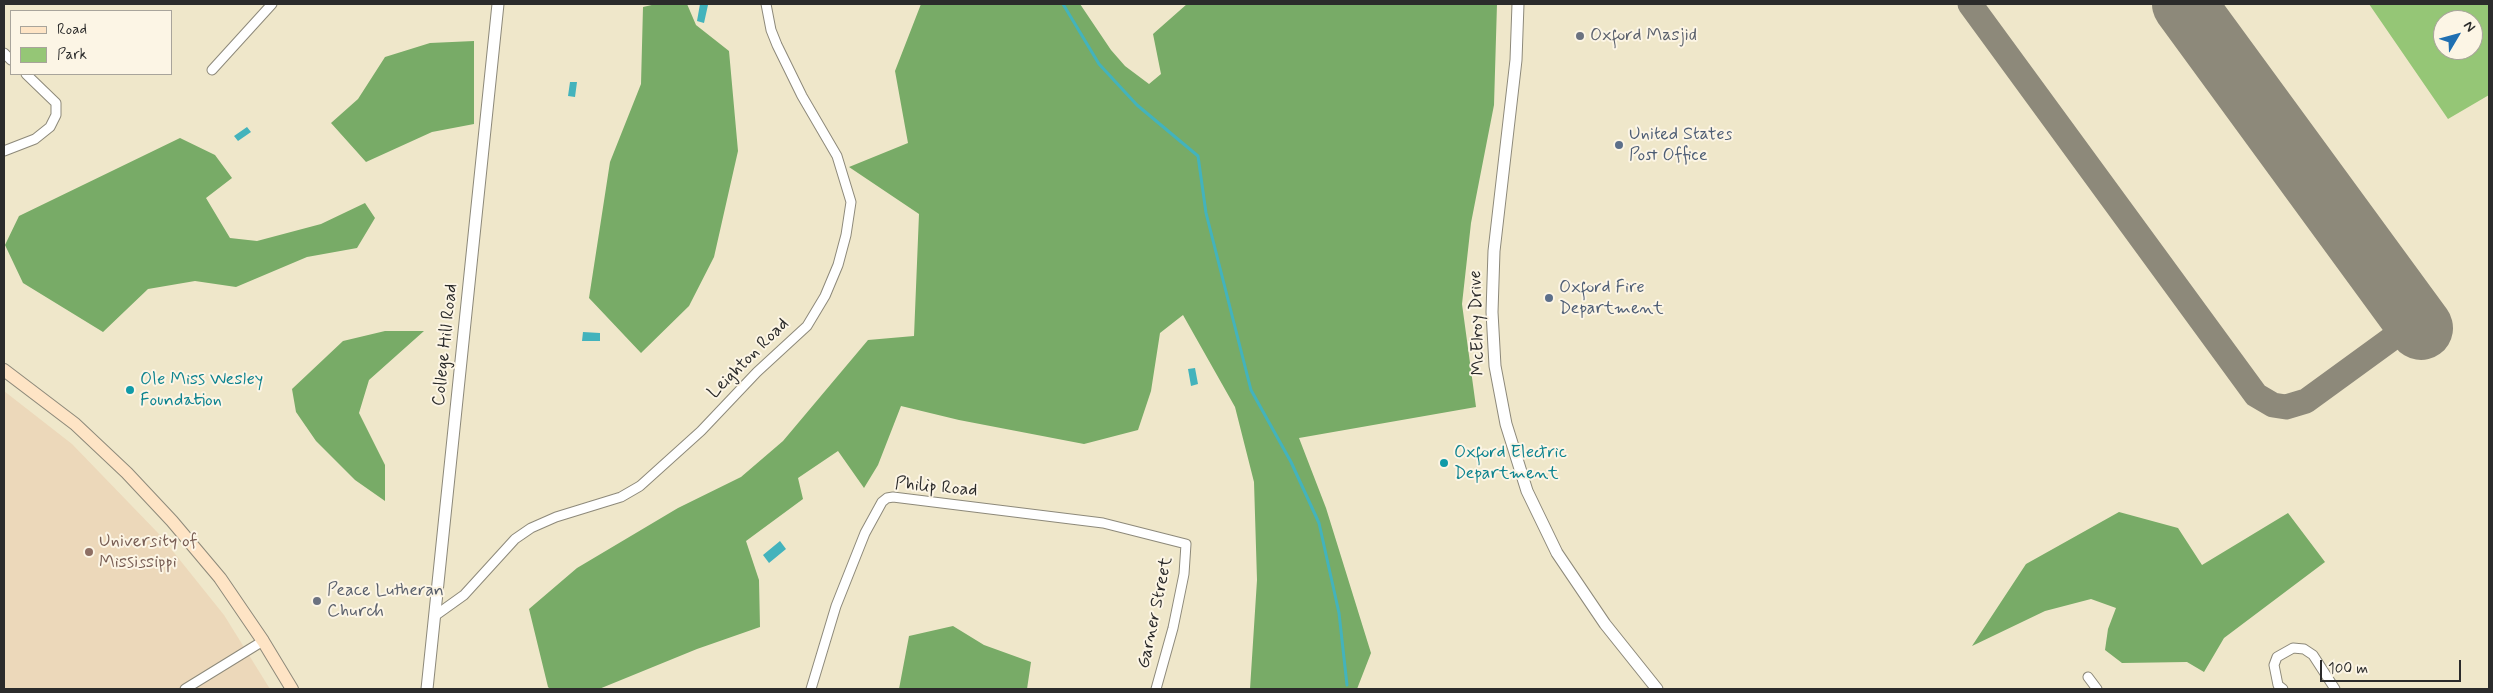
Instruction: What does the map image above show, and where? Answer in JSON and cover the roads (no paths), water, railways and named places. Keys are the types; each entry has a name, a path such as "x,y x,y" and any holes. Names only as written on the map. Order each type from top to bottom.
{"main road":[{"path":"4,370 76,424 134,480 172,521 220,578 264,641 292,689"}],"street":[{"path":"212,70 272,4"},
{"name":"College Hill Road","path":"427,689 436,615 483,132 498,4"},
{"name":"Leighton Road","path":"436,615 464,595 515,539 530,528 556,517 621,497 640,486 700,431 757,372 807,326 825,296 838,265 851,202 837,156 802,96 780,52 771,30 766,4"},
{"name":"McElroy Drive","path":"1518,4 1516,60 1494,251 1492,304 1494,366 1506,424 1526,491 1556,552 1605,624 1657,689"},
{"path":"4,150 35,139 50,127 56,115 56,103 27,75"},
{"name":"Philip Road","path":"811,689 836,606 865,534 882,502 887,498 1102,523 1186,544"},
{"name":"Garner Street","path":"1156,689 1173,628 1184,574 1186,544"},
{"path":"185,689 264,641"},
{"path":"2283,689 2278,685 2274,665 2277,657 2292,648 2304,649 2313,655 2335,689"},
{"path":"2088,677 2097,689"}],"water":[{"path":"700,4 708,5 704,23 697,21"},
{"path":"570,82 577,82 575,97 568,96"},
{"path":"247,127 251,132 238,141 234,136"},
{"path":"583,332 600,333 600,341 582,341"},
{"path":"1195,368 1198,384 1191,386 1188,369"},
{"path":"780,541 786,549 769,563 763,555"}],"waterway":[{"path":"1063,4 1099,64 1137,105 1198,156 1206,213 1251,390 1291,462 1319,523 1339,613 1347,685"}],"place":[{"name":"Oxford Masjid","path":"1580,36"},
{"name":"United States Post Office","path":"1619,145"},
{"name":"Oxford Fire Department","path":"1549,298"},
{"name":"Ole Miss Wesley Foundation","path":"130,390"},
{"name":"Oxford Electric Department","path":"1444,463"},
{"name":"University of Mississippi","path":"89,552"},
{"name":"Peace Lutheran Church","path":"317,601"}]}
